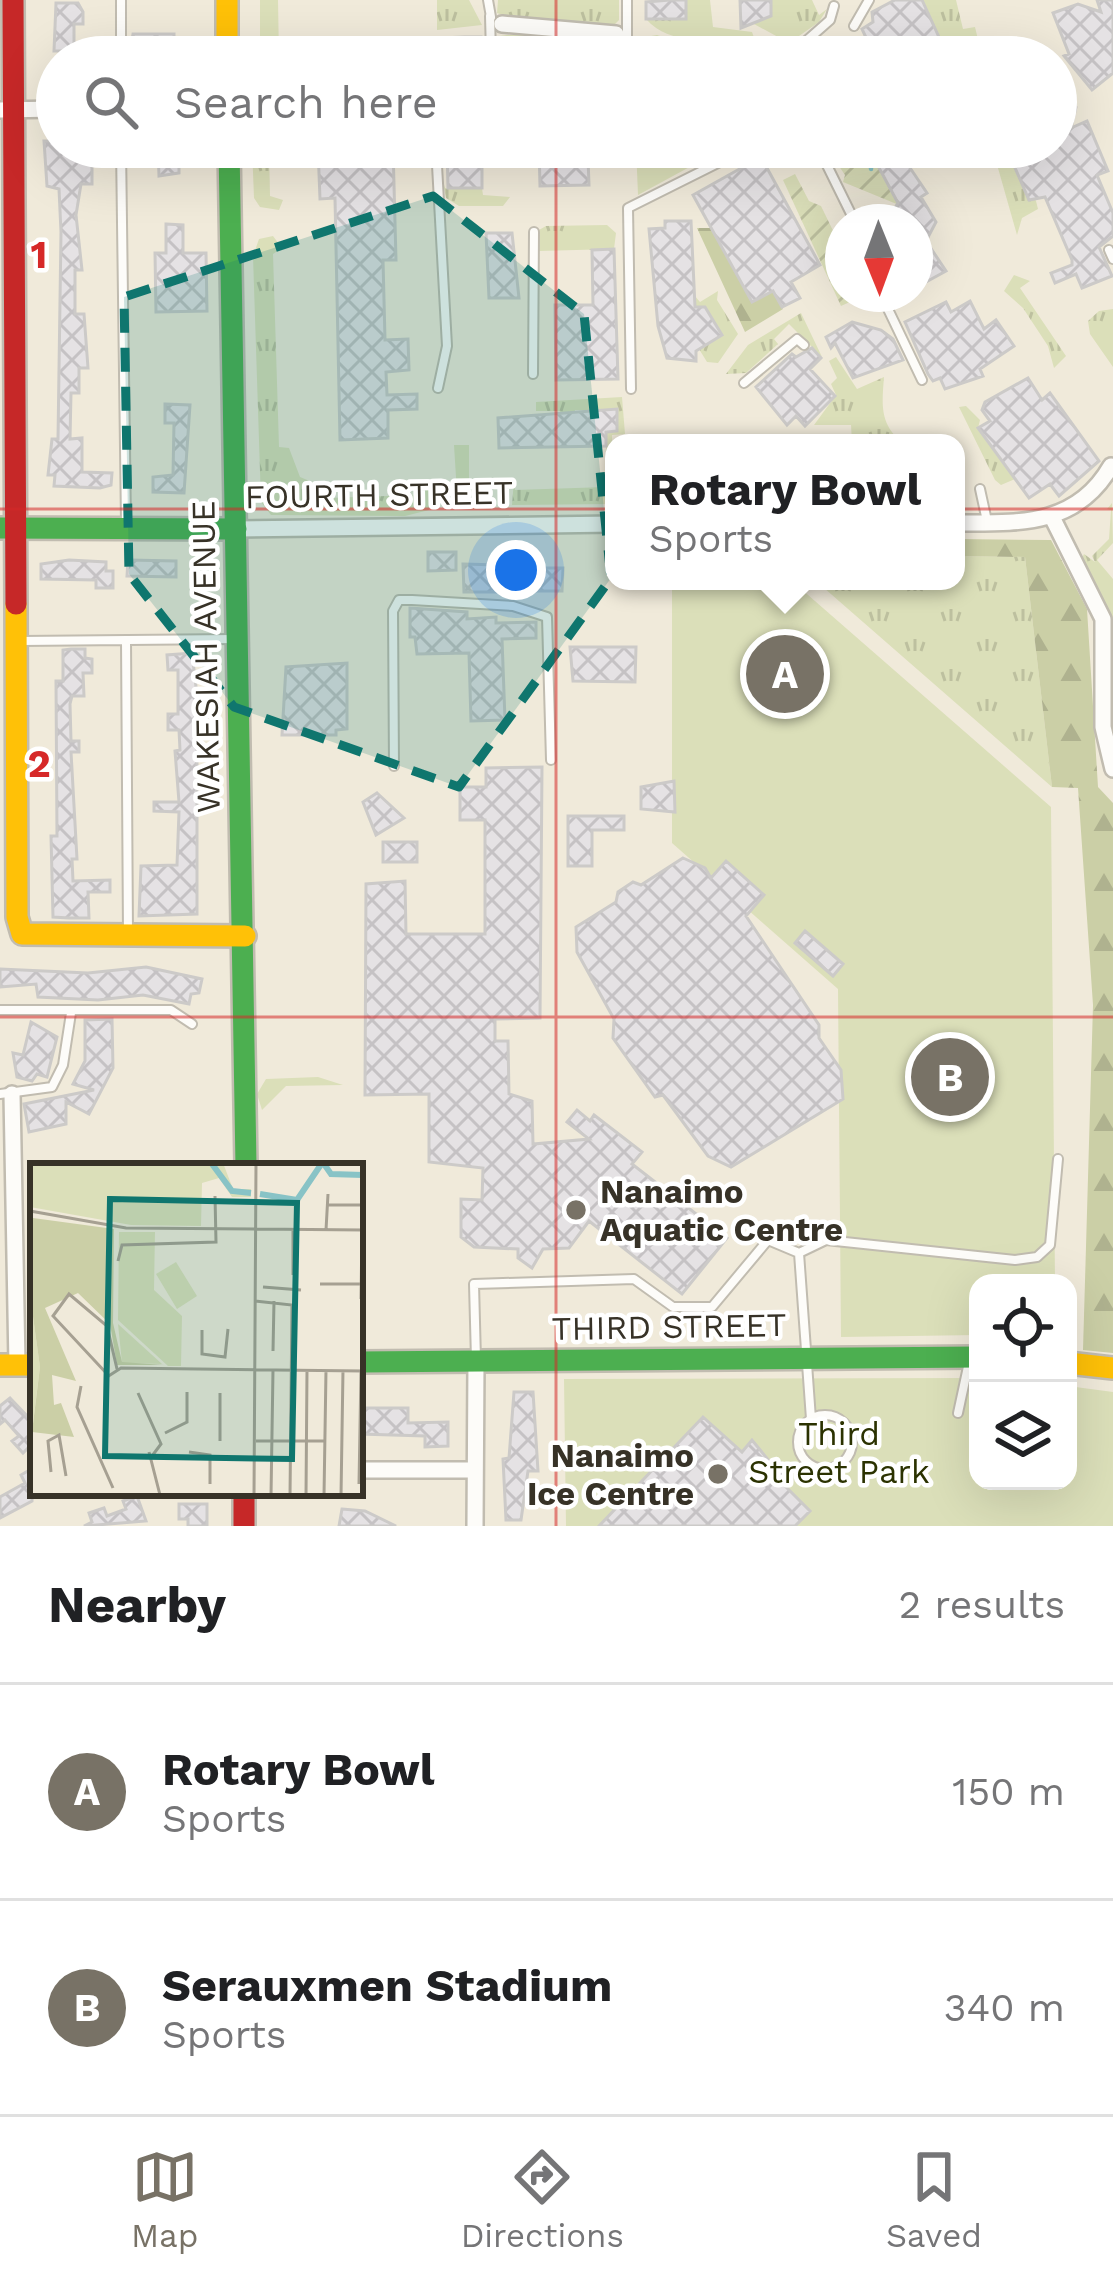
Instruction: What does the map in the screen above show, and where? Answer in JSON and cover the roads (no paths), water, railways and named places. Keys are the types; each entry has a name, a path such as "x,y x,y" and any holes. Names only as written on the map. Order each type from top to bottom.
{"main road":[{"path":"13,0 7,110 10,528 20,641 17,916 22,934 245,936"},
{"path":"227,0 227,36"},
{"name":"WAKESIAH AVENUE","path":"229,168 246,1163"},
{"name":"FOURTH STREET","path":"10,528 236,529"},
{"name":"THIRD STREET","path":"363,1362 969,1357"},
{"path":"1077,1364 1113,1368"}],"street":[{"path":"496,20 616,34"},
{"path":"965,523 1052,517 1083,501 1109,479"},
{"path":"1052,517 1108,624 1103,727 1113,769"},
{"name":"FOURTH STREET","path":"236,529 605,524"},
{"path":"6,1094 17,1365"},
{"path":"475,1526 476,1360"},
{"path":"363,1471 475,1470"}],"lane":[{"path":"121,0 121,36"},
{"path":"488,0 496,20 494,36"},
{"path":"627,0 627,36"},
{"path":"854,26 869,0"},
{"path":"812,36 830,20 834,6"},
{"path":"121,168 126,527"},
{"path":"437,168 447,346 438,388"},
{"path":"631,389 628,208 708,168"},
{"path":"828,168 846,204"},
{"path":"533,374 534,232"},
{"path":"888,312 922,380"},
{"path":"744,382 796,339 804,345"},
{"path":"980,489 987,523"},
{"path":"394,766 393,611 399,600 514,606 547,617 551,760"},
{"path":"126,640 128,937"},
{"path":"20,641 237,640"},
{"path":"0,1010 171,1010 192,1024"},
{"path":"6,1094 52,1087 63,1064 71,1013"},
{"path":"476,1360 474,1284 634,1279 674,1307 712,1306 768,1240 799,1253 826,1240 1015,1260 1037,1257 1050,1245 1058,1159"},
{"path":"799,1253 811,1419 798,1441 803,1458 825,1469 842,1463 851,1448 849,1430 828,1415 811,1419"},
{"path":"958,1412 962,1372 969,1364"}],"place":[{"name":"Rotary Bowl","path":"785,674"},
{"name":"Serauxmen Stadium","path":"950,1077"},
{"name":"Nanaimo Aquatic Centre","path":"576,1210"},
{"name":"Nanaimo Ice Centre","path":"718,1474"}],"park label":[{"name":"Third Street Park","path":"839,1452"}]}
